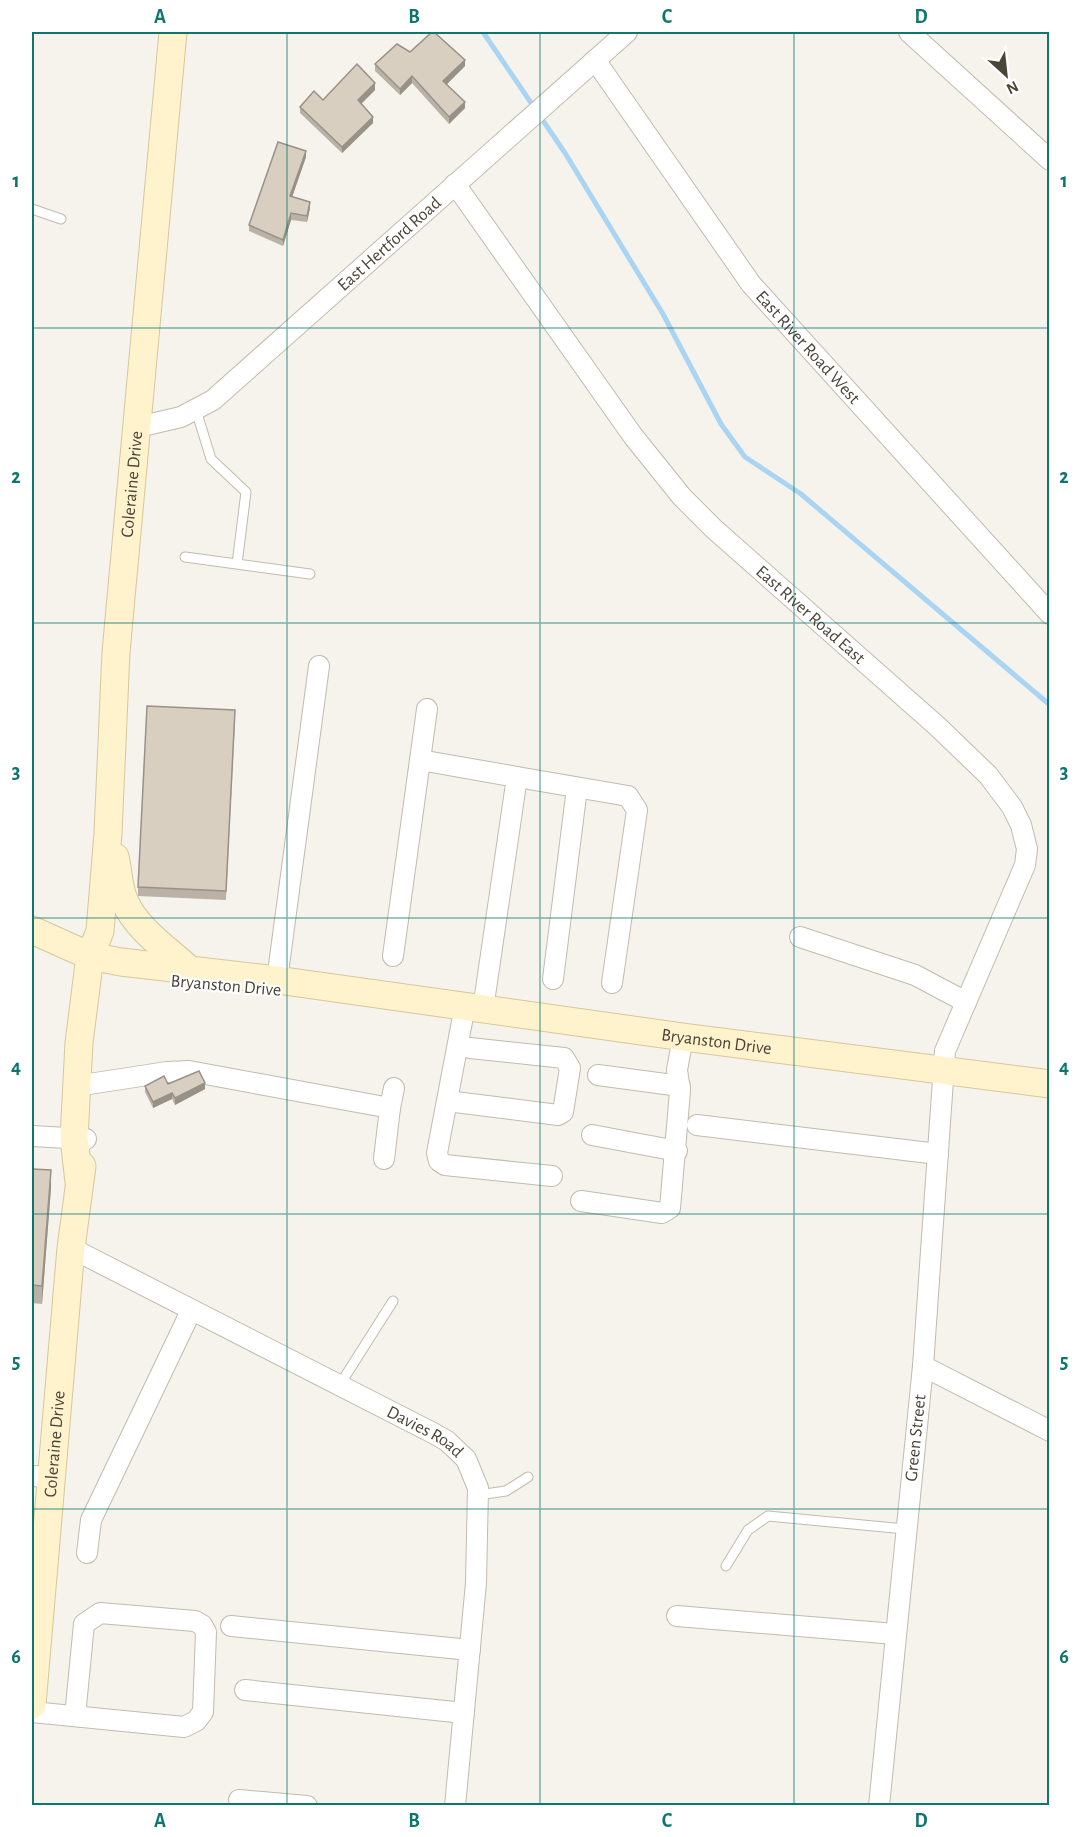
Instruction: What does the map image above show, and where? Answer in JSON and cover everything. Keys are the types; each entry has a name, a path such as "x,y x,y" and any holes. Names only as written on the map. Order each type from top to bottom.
{"street":[{"name":"Coleraine Drive","path":"32,1705 41,1476 78,1182 84,1096 79,1043 97,959 108,833 116,652 138,427 140,369 173,32"},
{"name":"East Hertford Road","path":"138,427 181,417 196,410 230,385 515,129 627,32"},
{"path":"909,32 1046,151"},
{"name":"East River Road West","path":"595,60 751,284 1050,614"},
{"name":"East River Road East","path":"455,184 633,436 682,497 713,528 937,726 988,775 1012,807 1025,838 1027,859 945,1051 942,1070"},
{"path":"277,980 319,666"},
{"path":"393,956 427,709"},
{"path":"420,760 628,796 637,810 612,983"},
{"path":"517,777 474,1008 447,1101 437,1153 439,1161 445,1165 552,1176"},
{"path":"553,980 578,788"},
{"path":"108,833 125,903 135,918 192,972"},
{"path":"32,930 97,959"},
{"path":"800,937 898,968 966,1002"},
{"path":"32,946 97,959"},
{"name":"Bryanston Drive","path":"97,959 201,984 385,996"},
{"name":"Bryanston Drive","path":"97,959 192,972 277,980 683,1037 1050,1084"},
{"path":"581,1201 667,1212 672,1202 677,1151 680,1086 677,1070 683,1037"},
{"path":"447,1101 558,1115 563,1112 570,1068 564,1058 470,1048"},
{"name":"Green Street","path":"879,1806 923,1366 942,1070"},
{"path":"84,1096 167,1072 189,1071 390,1108"},
{"path":"598,1075 680,1086"},
{"path":"384,1159 394,1088"},
{"path":"697,1125 938,1154"},
{"path":"592,1135 677,1151"},
{"path":"32,1136 80,1138"},
{"name":"Davies Road","path":"71,1248 447,1441 466,1459 472,1469 478,1495 476,1583 455,1806"},
{"path":"87,1553 91,1520 191,1311"},
{"path":"923,1366 1050,1431"},
{"path":"32,1712 75,1716 184,1726 196,1721 203,1712 206,1632 202,1625 195,1621 100,1613 91,1617 84,1624 75,1716"},
{"path":"677,1616 895,1634"},
{"path":"231,1626 470,1650"},
{"path":"245,1690 464,1713"},
{"path":"239,1800 307,1806"}],"lane":[{"path":"32,209 61,219"},
{"path":"196,410 211,459 246,492 237,564"},
{"path":"185,557 310,574"},
{"path":"339,1386 393,1301"},
{"path":"478,1495 506,1491 528,1477"},
{"path":"726,1566 748,1530 768,1516 905,1530"}],"building":[{"path":"432,32 465,60 443,81 465,102 449,117 412,76 400,89 375,64 397,44 410,52"},
{"path":"357,64 375,83 358,100 373,117 342,147 300,107 314,91 323,100"},
{"path":"278,142 306,151 290,196 310,202 307,216 291,213 283,240 249,225"},
{"path":"147,706 235,710 226,891 138,887"},
{"path":"199,1071 205,1083 175,1098 172,1093 153,1102 145,1086 164,1076 168,1084"},
{"path":"32,1169 51,1170 42,1286 32,1285"}],"waterway":[{"path":"483,32 565,153 663,314 721,424 745,457 801,494 1050,705"}]}
